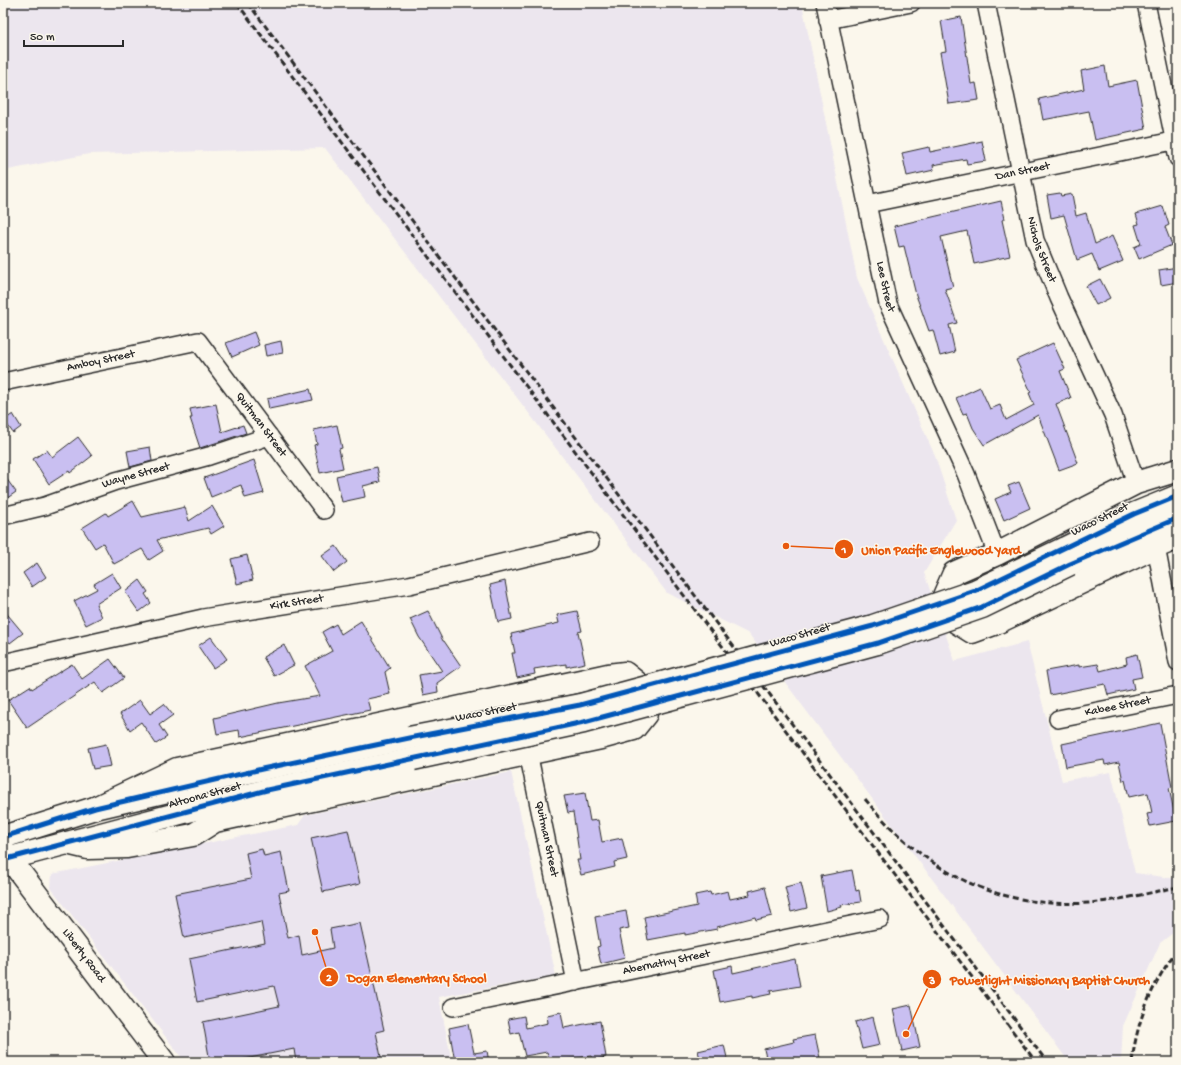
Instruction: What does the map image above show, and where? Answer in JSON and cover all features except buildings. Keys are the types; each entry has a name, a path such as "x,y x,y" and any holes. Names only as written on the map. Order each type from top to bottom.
{"main road":[{"path":"1178,470 1136,483 997,554 954,573 944,596 956,622 972,632 994,624 1156,546 1178,538"},
{"name":"Waco Street","path":"414,759 584,722 878,643 982,607 1067,557 1134,514 1178,496"},
{"name":"Waco Street","path":"409,738 580,705 873,626 975,591 1067,557 1141,533 1178,518"},
{"path":"95,808 177,769 608,675 625,673 640,685 646,714 634,729 601,738 215,821 141,823"},
{"name":"Altoona Street","path":"3,838 95,808 262,769 409,738"},
{"name":"Altoona Street","path":"5,856 67,843 267,790 414,759"},
{"path":"67,843 88,848 127,847 193,835 215,821"},
{"name":"Liberty Road","path":"5,856 164,1062"}],"street":[{"name":"Lee Street","path":"825,3 888,304 966,474 997,554"},
{"path":"828,20 911,3"},
{"name":"Nichols Street","path":"986,3 1035,240 1059,298 1113,415 1136,483"},
{"path":"1146,3 1176,140 1178,158"},
{"name":"Dan Street","path":"868,204 1176,140"},
{"name":"Amboy Street","path":"3,382 198,340"},
{"name":"Quitman Street","path":"198,340 324,510"},
{"name":"Wayne Street","path":"3,516 45,506 116,481 209,456 269,436"},
{"name":"Kirk Street","path":"3,663 203,618 409,585 590,542"},
{"path":"1156,546 1178,662"},
{"name":"Kabee Street","path":"1058,719 1178,695"},
{"name":"Quitman Street","path":"516,696 576,982"},
{"name":"Abernathy Street","path":"453,1007 880,919"}],"shaded area":[{"path":"3,3 802,3 857,278 935,456 956,520 924,573 955,661 1027,642 1062,781 1111,772 1135,873 1178,879 1178,929 1160,943 1123,1026 1121,1062 1069,1062 749,634 667,593 325,148 89,154 3,171"},
{"path":"511,772 556,976 439,997 452,1062 185,1062 51,888 52,874 298,825 305,815"}],"railway":[{"path":"237,3 1036,1062"},
{"path":"248,3 1047,1062"},
{"path":"865,799 887,824 911,846 936,865 963,880 991,891 1022,899 1054,903 1088,903 1122,899 1178,887"},
{"path":"1132,1062 1134,1046 1147,1002 1161,975 1178,949"}],"cycle path":[{"path":"3,837 95,808 262,769 409,738 580,705 873,626 975,591 1134,514 1178,496"},
{"path":"3,860 267,790 584,722 878,643 982,607 1070,564 1178,518"}],"place":[{"name":"Union Pacific Englewood Yard","path":"786,546"},
{"name":"Dogan Elementary School","path":"315,932"},
{"name":"Powerlight Missionary Baptist Church","path":"906,1034"}]}
